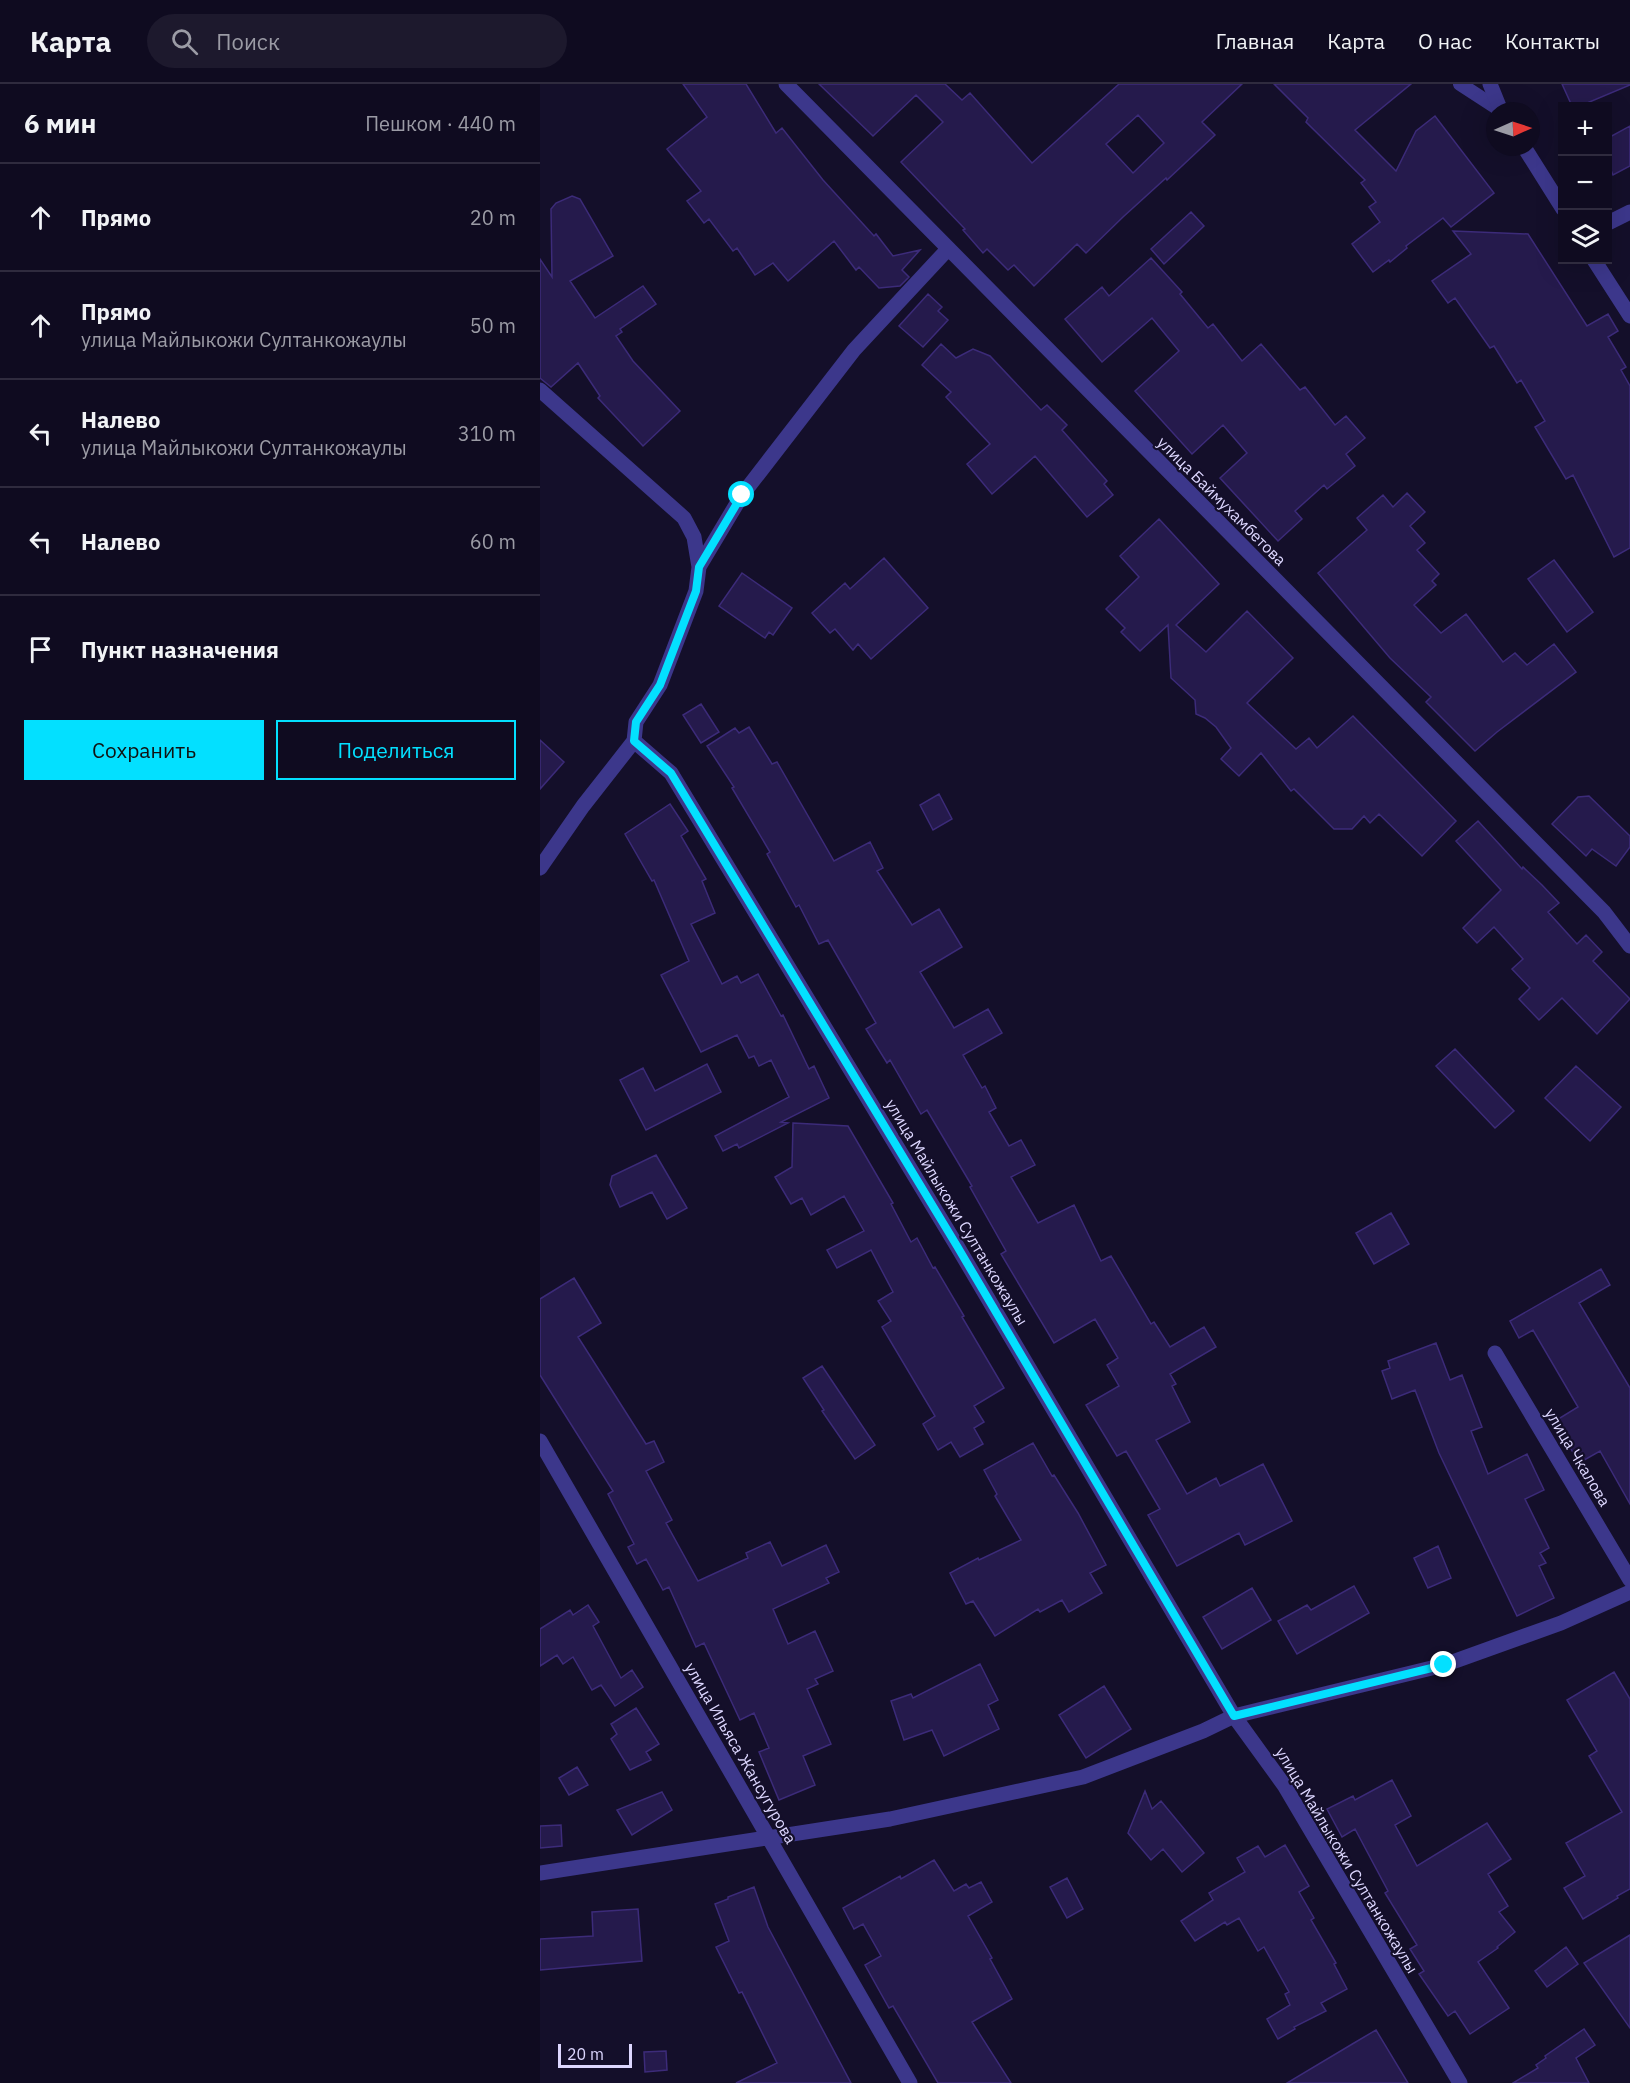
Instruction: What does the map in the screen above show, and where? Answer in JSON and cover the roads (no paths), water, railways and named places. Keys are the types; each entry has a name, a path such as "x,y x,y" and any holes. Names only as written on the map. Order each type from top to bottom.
{"street":[{"name":"улица Баймухамбетова","path":"786,84 1604,912 1630,946"},
{"path":"1490,84 1497,102"},
{"path":"1530,156 1558,201"},
{"path":"1612,222 1630,212"},
{"path":"699,567 742,495 854,350 948,249"},
{"path":"1597,264 1630,316"},
{"path":"540,390 684,518 694,537 699,567 696,591 660,685 636,722 634,741 583,806 540,868"},
{"name":"улица Майлыкожи Султанкожаулы","path":"634,741 671,773 951,1236 1234,1716 1284,1785 1460,2083"},
{"name":"улица Чкалова","path":"1495,1353 1630,1580"},
{"name":"улица Ильяса Жансугурова","path":"540,1441 910,2083"},
{"path":"540,1873 890,1819 1083,1777 1203,1731 1234,1716 1444,1665 1561,1623 1630,1592"}],"lane":[{"path":"1460,84 1488,102"}]}
